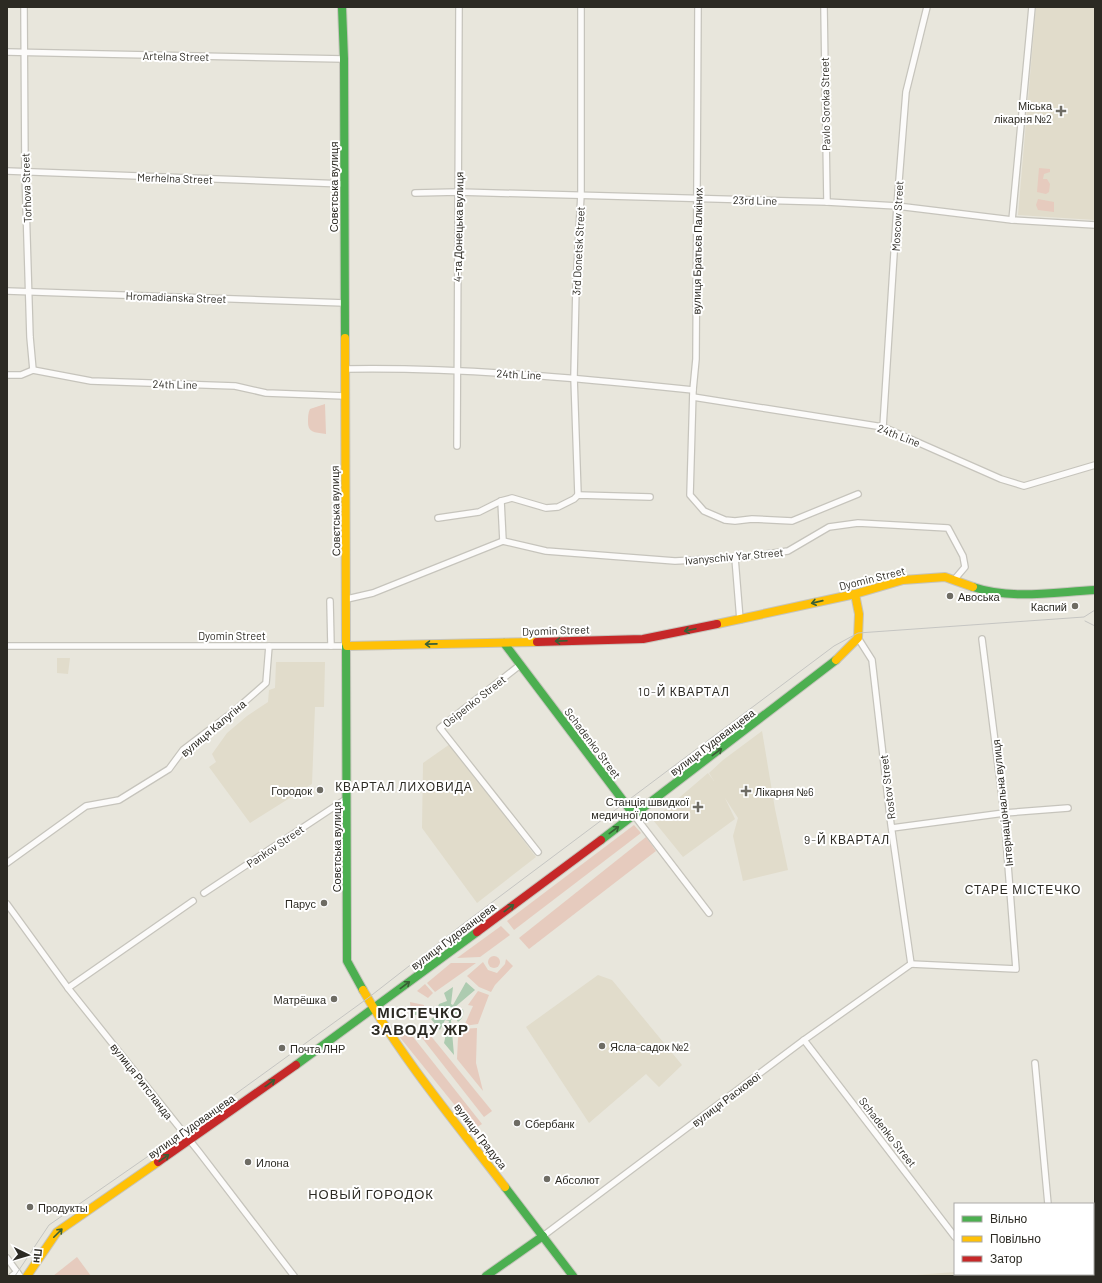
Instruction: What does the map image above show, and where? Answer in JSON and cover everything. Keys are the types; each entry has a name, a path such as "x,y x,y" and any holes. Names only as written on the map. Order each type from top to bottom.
{"street":[{"name":"Torhova Street","path":"24,7 25,172 30,337 33,370"},
{"name":"Совєтська вулиця","path":"342,7 344,60 347,598 347,961 374,1009"},
{"name":"4-та Донецька вулиця","path":"457,446 456,370 459,7"},
{"name":"3rd Donetsk Street","path":"578,495 574,377 576,287 581,194 581,7"},
{"name":"вулиця Братьєв Палкіних","path":"698,7 696,359 693,390 690,495 704,511 725,520 735,521 752,519 792,521 858,494"},
{"name":"Pavlo Soroka Street","path":"824,7 827,202"},
{"name":"Moscow Street","path":"883,427 896,206 906,92 927,7"},
{"path":"1012,220 1032,7"},
{"name":"Artelna Street","path":"7,52 344,60"},
{"name":"Merhelna Street","path":"7,171 344,184"},
{"name":"23rd Line","path":"414,193 458,192 581,194 827,202 896,206 1012,220 1095,225"},
{"name":"Hromadianska Street","path":"7,291 345,303"},
{"name":"24th Line","path":"345,369 456,370 574,377 693,390"},
{"name":"24th Line","path":"7,375 21,374 33,370 91,381 235,386 266,394 345,396"},
{"name":"24th Line","path":"693,397 883,427 1001,480 1024,486 1095,465"},
{"path":"438,518 479,512 501,501 512,498 546,508 558,508 578,495 650,497"},
{"path":"347,598 373,593 502,541 501,501"},
{"name":"Ivanyschiv Yar Street","path":"502,541 546,551 675,561 735,558 788,551 829,527 858,523 948,528 963,556 965,567 954,580"},
{"path":"735,558 740,620"},
{"name":"Dyomin Street","path":"7,646 347,646 643,639 740,620 855,594 903,580 945,577 990,592 1010,595 1095,590"},
{"path":"855,594 859,614 858,638"},
{"path":"330,601 330,646"},
{"name":"вулиця Гудованцева","path":"27,1276 57,1232 189,1141 374,1009 634,815 838,659 858,638"},
{"name":"Rostov Street","path":"858,638 872,660 910,964"},
{"name":"Інтернаціональна вулиця","path":"910,964 1016,969 1004,813 982,639"},
{"name":"Schadenko Street","path":"504,643 709,913"},
{"name":"вулиця Калугіна","path":"7,864 86,806 119,800 169,769 183,750 232,712 266,683 269,646"},
{"name":"Osipenko Street","path":"520,665 440,728 538,852"},
{"name":"Pankov Street","path":"204,893 346,799"},
{"path":"892,828 1004,813 1068,808"},
{"path":"68,988 193,901"},
{"name":"вулиця Ритсланда","path":"7,904 68,988 294,1276"},
{"name":"вулиця Раскової","path":"543,1236 804,1040 910,964"},
{"name":"вулиця Градуса","path":"374,1009 417,1071 573,1276"},
{"name":"Schadenko Street","path":"804,1040 954,1236"},
{"path":"1035,1063 1048,1203"},
{"path":"486,1276 543,1236"},
{"path":"7,1258 17,1275"}],"shaded area":[{"name":"Міська лікарня №2","path":"1036,7 1095,7 1095,220 1018,215"},
{"path":"1039,168 1050,169 1050,172 1044,174 1043,179 1047,179 1050,184 1049,192 1046,194 1037,192"},
{"path":"1038,199 1054,202 1054,212 1038,210 1036,205"},
{"path":"325,404 326,434 311,431 308,426 308,414 310,409"},
{"path":"57,658 70,658 68,674 57,673"},
{"path":"276,662 325,662 324,707 315,707 312,784 250,823 209,767 216,762 212,754 227,733 247,716 268,702 269,690 275,688"},
{"name":"Лікарня №6","path":"762,731 775,809 788,870 743,881 733,836 738,818 725,798 735,819 683,857 653,820 708,773 714,781 709,773 723,760"},
{"path":"450,744 536,857 477,903 422,828 423,763"},
{"path":"634,825 641,833 514,930 507,921"},
{"path":"646,837 656,851 529,949 519,938"},
{"path":"501,926 510,935 480,957 457,958"},
{"path":"492,956 496,956 500,962 496,968 492,968 488,964 488,960"},
{"path":"506,959 513,966 495,985 491,992 479,987 467,976 483,962 488,970 497,973 505,964"},
{"path":"451,963 476,963 435,992 427,983"},
{"name":"Ясла-садок №2","path":"598,975 612,980 682,1065 659,1087 646,1074 589,1123 526,1027"},
{"path":"466,982 475,990 455,1007 456,1010 463,1009 463,1013 462,1018 458,1022 455,1017 451,1020 454,1055 444,1043 449,1021 445,1020 440,1030 431,1019 438,1015 437,1013 415,1015 415,1007 437,1009 439,1004 447,1001 444,993 453,987 451,1004 453,1005"},
{"path":"425,984 433,993 428,998 417,991"},
{"path":"478,991 489,995 478,1024 464,1026 473,1006 468,1005"},
{"path":"410,1002 424,1005 424,1008 415,1007 415,1012 411,1012"},
{"path":"398,1027 406,1028 482,1124 474,1129 394,1030"},
{"path":"477,1028 476,1063 483,1091 457,1059 458,1038 462,1029"},
{"path":"415,1029 426,1030 492,1111 484,1117"},
{"path":"77,1257 91,1276 53,1276"},
{"path":"1095,1258 1095,1276 903,1276 954,1272 954,1275 1094,1275"}],"tram line":[{"path":"15,1276 49,1225 183,1132 368,998 463,924 834,646 858,633 1084,617 1095,610"},
{"path":"1085,621 1095,626"}],"traffic: fast":[{"path":"342,7 344,59 345,338"},
{"path":"973,587 988,591 1018,594 1095,590"},
{"path":"346,643 347,961 363,990"},
{"path":"504,643 634,815"},
{"path":"601,840 836,660"},
{"path":"296,1065 477,932"},
{"path":"505,1187 573,1276"},
{"path":"486,1276 543,1236"}],"traffic: slow":[{"path":"345,338 346,643"},
{"path":"717,624 855,594 903,580 945,577 973,587"},
{"path":"836,660 858,638 859,614 855,594"},
{"path":"347,646 537,642"},
{"path":"363,990 395,1041 413,1066 505,1187"},
{"path":"27,1276 57,1232 158,1162"}],"traffic: jam":[{"path":"537,642 643,639 717,624"},
{"path":"477,932 601,840"},
{"path":"158,1162 296,1065"}],"place":[{"name":"Міська лікарня №2","path":"1061,111"},
{"name":"Авоська","path":"950,596"},
{"name":"Каспий","path":"1075,606"},
{"name":"Городок","path":"320,790"},
{"name":"Лікарня №6","path":"746,791"},
{"name":"Станція швидкої медичної допомоги","path":"698,807"},
{"name":"Парус","path":"324,903"},
{"name":"Матрёшка","path":"334,999"},
{"name":"Ясла-садок №2","path":"602,1046"},
{"name":"Почта ЛНР","path":"282,1048"},
{"name":"Сбербанк","path":"517,1123"},
{"name":"Илона","path":"248,1162"},
{"name":"Абсолют","path":"547,1179"},
{"name":"Продукты","path":"30,1207"}],"district":[{"name":"10-Й КВАРТАЛ","path":"684,691"},
{"name":"КВАРТАЛ ЛИХОВИДА","path":"404,786"},
{"name":"9-Й КВАРТАЛ","path":"847,839"},
{"name":"СТАРЕ МІСТЕЧКО","path":"1023,889"},
{"name":"МІСТЕЧКО ЗАВОДУ ЖР","path":"420,1020"},
{"name":"НОВЫЙ ГОРОДОК","path":"371,1194"}]}
